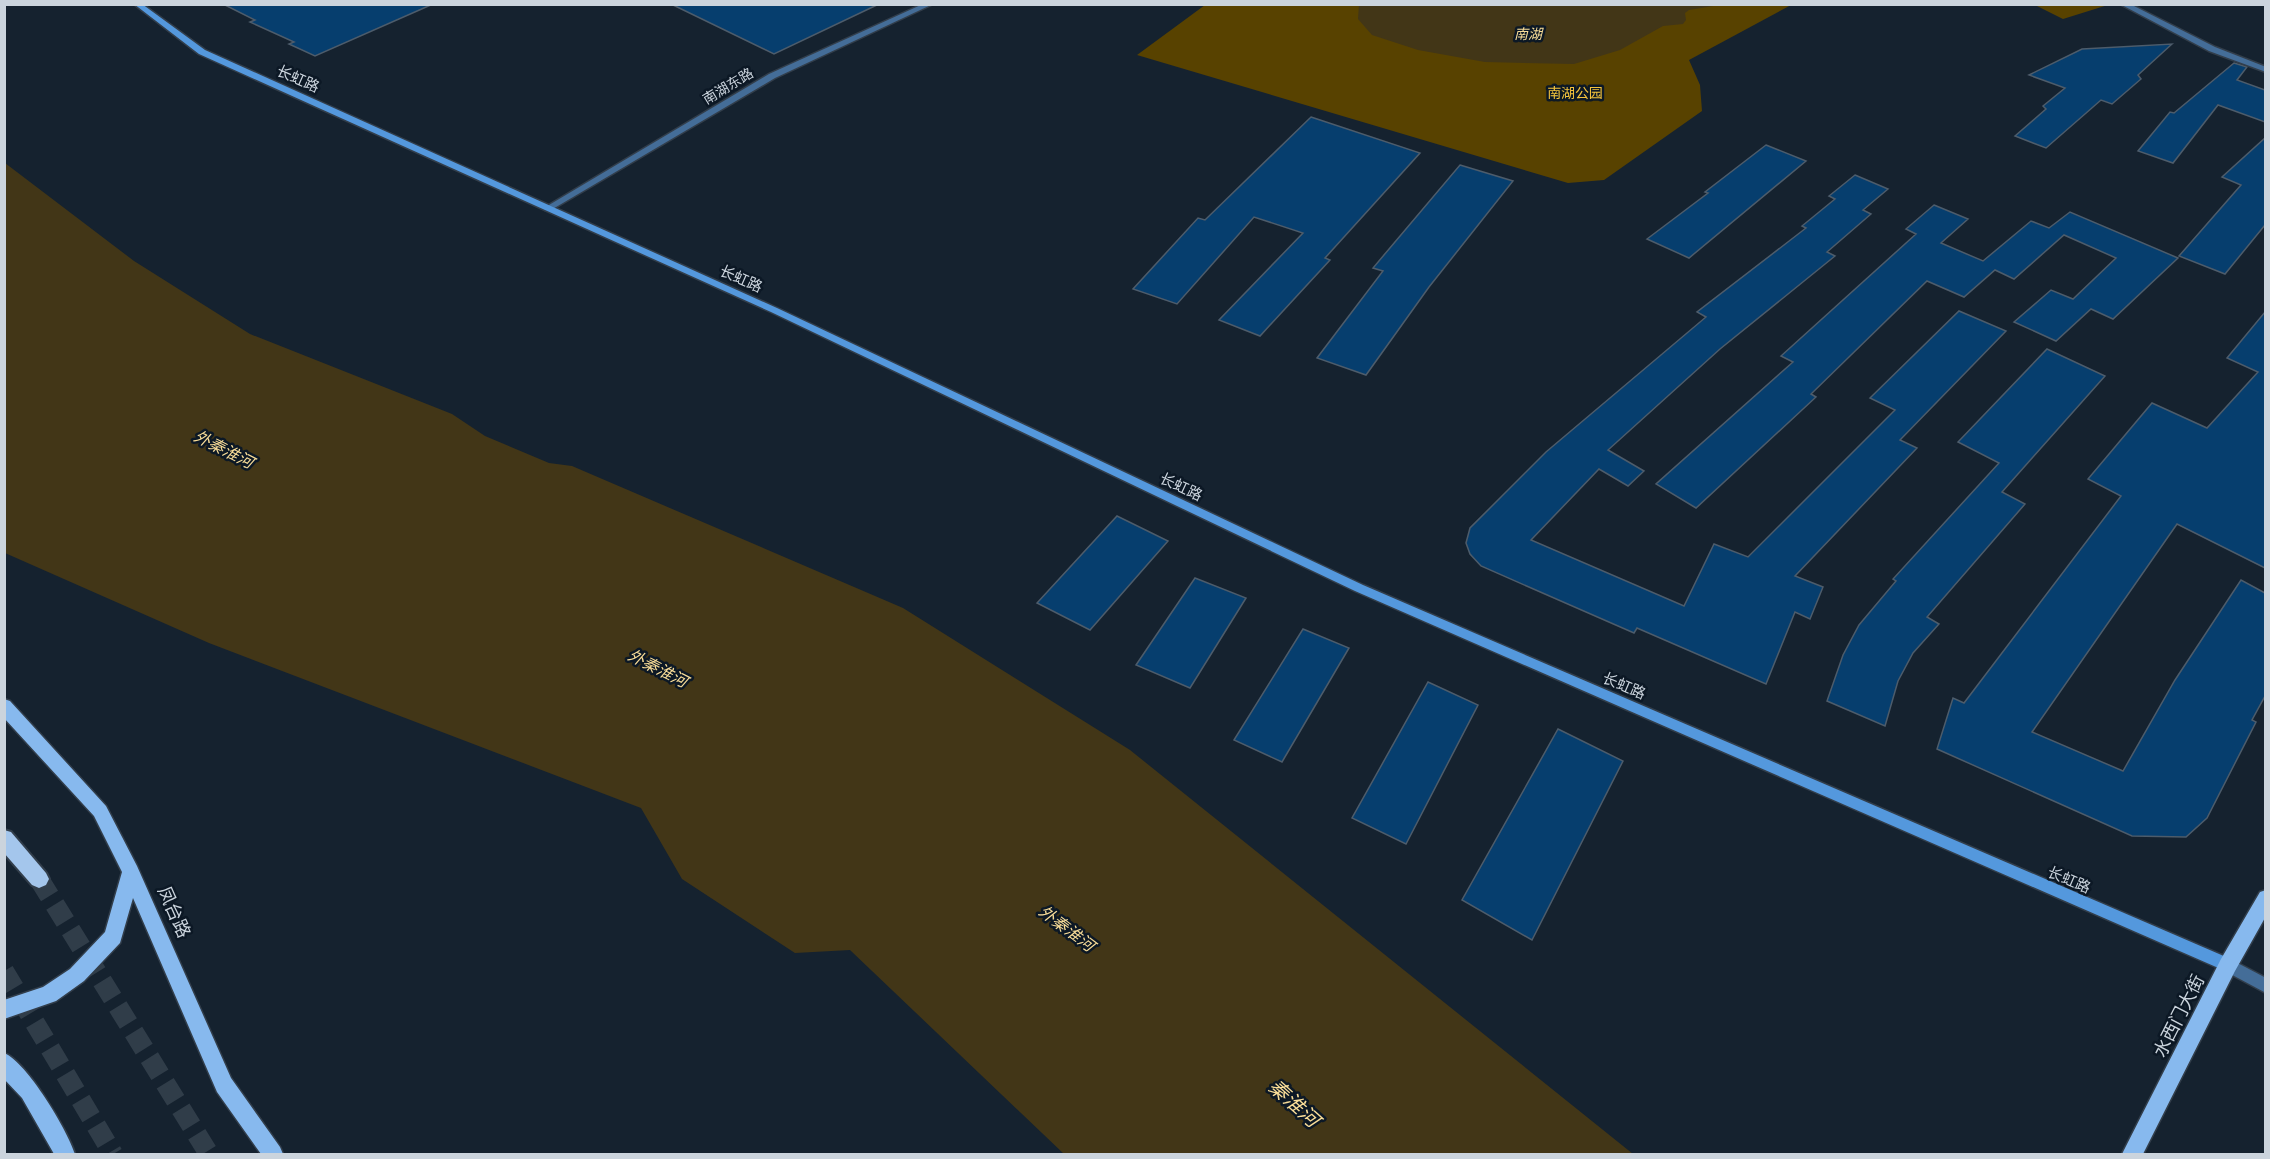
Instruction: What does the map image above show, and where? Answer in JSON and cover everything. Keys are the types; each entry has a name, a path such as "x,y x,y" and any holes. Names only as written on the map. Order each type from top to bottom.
{"highway":[{"path":"4,838 39,879"}],"main road":[{"name":"长虹路","path":"137,4 202,52 784,315 1359,588 2228,965"},
{"name":"凤台路","path":"4,706 100,812 131,872 224,1085 273,1155"},
{"path":"4,1010 49,994 78,975 113,936 131,872"},
{"name":"水西门大街","path":"2132,1155 2228,965 2265,898"},
{"path":"4,1063 29,1092 65,1155"}],"street":[{"name":"南湖东路","path":"548,208 772,76 930,4"},
{"path":"2123,4 2212,49 2265,70"},
{"path":"2136,10 2143,4"},
{"path":"2228,965 2265,986"}],"green space":[{"path":"2035,4 2111,4 2063,19 2035,5"},
{"name":"南湖公园","path":"1205,5 1791,5 1689,60 1700,85 1702,111 1604,180 1568,183 1137,55"}],"water":[{"name":"南湖","path":"1359,4 1719,5 1689,10 1685,13 1686,20 1683,24 1663,26 1620,50 1574,64 1485,62 1418,50 1372,35 1358,19"},
{"path":"5,163 134,261 250,334 452,414 485,436 549,463 572,466 903,608 1130,750 1633,1154 1064,1154 850,950 795,953 682,879 641,808 209,643 5,553"}],"building":[{"path":"223,4 433,4 315,56 289,44 294,42 250,22 255,20"},
{"path":"671,4 879,4 774,54"},
{"path":"2172,44 2138,75 2141,79 2112,104 2101,100 2046,148 2015,136 2046,109 2043,106 2065,88 2029,75 2082,49"},
{"path":"2234,63 2247,67 2237,80 2265,90 2265,122 2218,105 2173,163 2138,151 2170,112 2174,113"},
{"path":"1311,117 1420,153 1325,258 1330,260 1260,336 1219,320 1303,233 1254,217 1177,304 1133,289 1198,218 1205,220"},
{"path":"2265,138 2265,225 2225,274 2179,256 2241,185 2222,177"},
{"path":"1766,145 1806,161 1689,258 1647,239 1708,193 1705,192"},
{"path":"1460,165 1513,181 1429,287 1366,375 1317,358 1383,271 1373,268"},
{"path":"1855,175 1888,189 1863,210 1871,214 1827,252 1835,256 1720,349 1608,450 1644,471 1628,486 1599,469 1531,540 1684,606 1714,544 1748,557 1895,410 1870,398 1959,311 2006,331 1900,440 1917,448 1795,576 1823,587 1810,619 1795,612 1766,684 1637,628 1634,633 1481,566 1470,554 1466,543 1470,528 1546,452 1706,317 1697,312 1806,228 1802,226 1835,199 1829,196"},
{"path":"1934,205 1968,219 1941,243 1983,261 2031,221 2049,228 2070,212 2178,258 2113,319 2091,309 2056,341 2014,322 2051,290 2073,299 2116,258 2064,235 2014,279 1995,270 1964,297 1927,281 1811,394 1816,397 1696,508 1656,484 1793,362 1781,356 1916,234 1906,229"},
{"path":"2265,312 2265,568 2177,524 2032,732 2123,771 2175,680 2241,580 2265,593 2265,696 2252,720 2256,722 2207,818 2186,837 2132,836 1937,749 1953,698 1964,703 2121,496 2088,479 2152,403 2207,428 2258,372 2227,358"},
{"path":"2047,349 2105,376 2002,492 2025,504 1927,617 1939,624 1913,653 1898,681 1885,726 1827,701 1843,655 1859,625 1896,581 1893,579 1999,463 1958,442"},
{"path":"1117,516 1168,541 1090,630 1037,603"},
{"path":"1195,578 1246,598 1190,688 1136,665"},
{"path":"1303,629 1349,648 1282,762 1234,740"},
{"path":"1428,682 1478,705 1406,844 1352,818"},
{"path":"1558,729 1623,761 1532,940 1462,900"}],"tunnel":[{"path":"39,879 209,1154"},
{"path":"4,971 113,1154"}],"water label":[{"name":"外秦淮河","path":"224,449"},
{"name":"外秦淮河","path":"658,668"},
{"name":"外秦淮河","path":"1067,928"},
{"name":"秦淮河","path":"1294,1103"}]}
